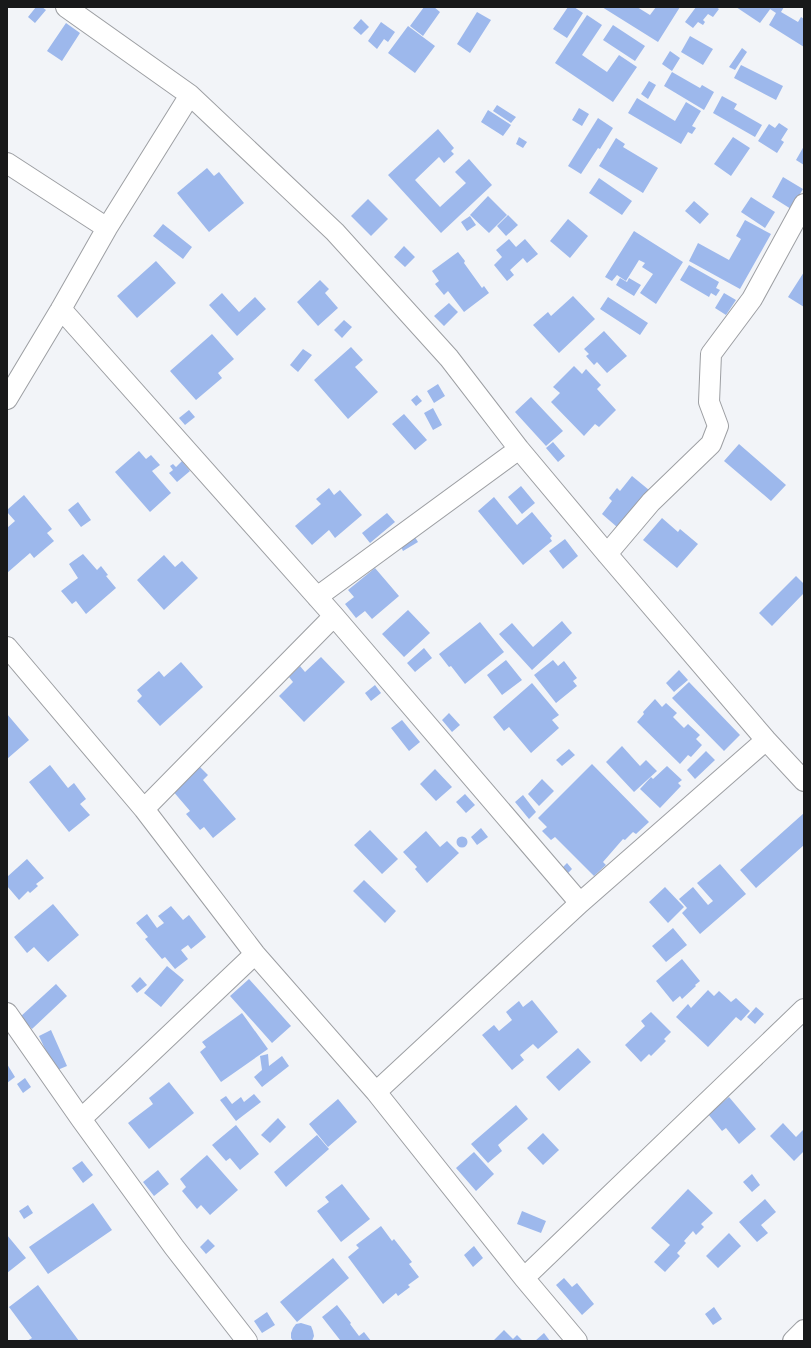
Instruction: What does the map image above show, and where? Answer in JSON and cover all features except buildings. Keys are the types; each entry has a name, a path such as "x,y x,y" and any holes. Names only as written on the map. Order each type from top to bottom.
{"street":[{"path":"66,7 190,94 336,232 449,358 519,449 607,554 766,740 804,781"},
{"path":"7,399 107,228 190,94"},
{"path":"7,163 107,228"},
{"path":"607,554 651,502 711,444 718,426 710,402 712,354 752,299 804,204"},
{"path":"61,309 334,616 580,903"},
{"path":"317,597 519,449"},
{"path":"144,809 334,616"},
{"path":"7,647 144,809 255,954 376,1092 524,1278 578,1341"},
{"path":"376,1092 580,903 766,740"},
{"path":"81,1119 255,954"},
{"path":"524,1278 804,1009"},
{"path":"7,1013 81,1119 174,1247 247,1341"},
{"path":"793,1341 804,1330"}]}
